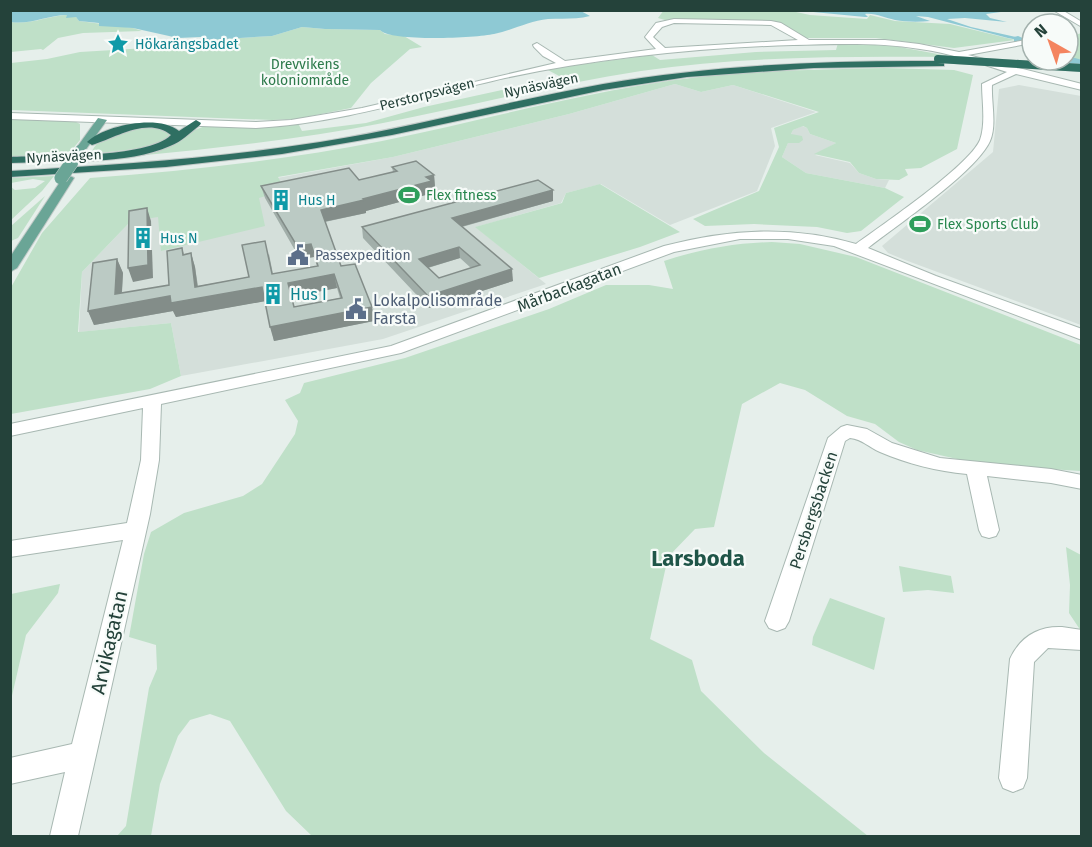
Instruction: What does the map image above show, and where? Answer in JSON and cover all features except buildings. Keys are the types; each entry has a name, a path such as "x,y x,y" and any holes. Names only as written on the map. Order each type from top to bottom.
{"highway":[{"name":"Nynäsvägen","path":"10,165 144,159 299,141 388,126 591,83 703,66 824,59 940,61 1082,68"},
{"name":"Nynäsvägen","path":"10,174 172,165 308,147 408,129 601,87 711,72 825,64 940,61 1082,72"},
{"path":"10,160 138,153 165,146 196,123"},
{"path":"86,147 113,131 143,126 168,128 176,132 177,138"}],"main road":[{"path":"10,255 104,120"},
{"path":"10,268 20,240"}],"street":[{"path":"663,51 649,37 659,25 674,21 771,23 807,42"},
{"name":"Perstorpsvägen","path":"10,116 266,125 327,119 490,78 564,64 663,51 843,41 894,44 957,54 1019,73 1082,87"},
{"path":"957,54 1020,43"},
{"path":"537,45 546,54 564,64"},
{"path":"858,249 946,181 978,152 986,141 988,91 998,82 1019,73"},
{"name":"Mårbackagatan","path":"10,430 395,350 704,238 756,234 778,235 826,241 858,249 931,279 1082,334"},
{"name":"Arvikagatan","path":"64,837 136,531 150,460 152,400"},
{"name":"Mårbackagatan","path":"10,423 48,421"},
{"name":"Persbergsbacken","path":"777,621 837,438 847,430 861,433 885,447 939,465 1051,476 1082,482"},
{"path":"976,470 989,530"},
{"path":"10,549 136,531"},
{"path":"1014,778 1022,659 1031,646 1052,636 1082,640"},
{"path":"10,771 83,754"}],"shaded area":[{"path":"675,84 701,92 733,85 816,112 771,128 775,146 757,191 670,225 601,184 566,193 561,203 476,227 546,284 383,339 181,376 171,323 79,332 82,272 131,221 277,178 393,157 569,114"},
{"path":"1019,85 1081,96 1081,325 905,260 888,253 882,246 993,152 999,89"},
{"path":"802,126 807,128 810,134 836,143 815,155 850,163 859,173 876,179 889,180 885,188 806,173 782,157 788,143 799,143 791,134 793,130"}],"green space":[{"path":"664,10 787,10 810,15 867,19 870,15 895,21 950,24 1015,40 954,48 876,38 804,38 782,24 668,21 658,18"},
{"path":"67,15 76,17 79,21 142,31 83,33 58,38 43,50 11,52 11,22"},
{"name":"Drevvikens koloniområde","path":"302,27 380,30 385,34 404,36 422,47 410,49 371,83 351,108 296,119 11,110 11,63 80,52 180,46 207,40 272,36"},
{"path":"1081,33 1081,63 1080,63"},
{"path":"838,43 894,46 954,57 797,58 680,66 577,82 353,129 136,156 169,147 190,132 205,126 299,125 302,131 366,123 424,107 561,77 546,69 652,55 660,60 756,52 836,50"},
{"path":"884,68 954,70 973,75 957,149 921,168 905,169 908,175 899,180 876,179 859,173 850,162 814,154 836,143 810,134 803,126 793,130 791,134 802,136 803,140 799,143 788,143 782,157 806,173 885,188 904,197 861,231 847,233 817,227 754,224 705,226 693,219 759,191 779,147 774,128 819,112 733,85 701,92 675,84 569,114 393,157 278,177 285,190 259,198 265,226 161,251 158,217 131,221 82,272 78,332 171,323 181,376 150,389 11,414 10,289 42,233 90,178 237,164 346,148 528,108 675,80 753,72"},
{"path":"10,118 76,122 80,124 80,140 67,156 11,158"},
{"path":"149,127 166,129 174,136 161,146 91,154 100,141 115,133"},
{"path":"54,176 42,191 11,220 11,187 15,190 35,188 45,181 33,179 11,183 11,178"},
{"path":"600,184 680,232 640,247 539,278 475,227 562,203 566,193"},
{"path":"45,196 18,238 11,241 11,226"},
{"path":"772,242 800,244 856,257 1081,345 1081,471 984,465 917,450 899,442 875,424 847,416 805,390 780,383 742,404 714,527 695,529 668,557 650,639 692,660 701,691 764,753 868,836 312,836 286,811 230,721 210,714 190,720 178,736 160,784 151,836 117,836 126,826 149,688 157,669 156,645 129,637 144,554 151,532 184,513 243,496 262,484 295,434 298,421 285,400 300,393 304,383 405,358 549,309 606,285 649,285 673,289 664,261 718,247"},
{"path":"1066,547 1081,555 1081,631 1069,613 1070,585"},
{"path":"899,566 951,576 954,593 928,590 903,592"},
{"path":"60,584 58,593 26,635 11,700 11,594"},
{"path":"830,598 885,618 874,670 812,645 813,637"}],"water":[{"path":"11,10 579,10 590,16 541,20 494,34 470,37 416,38 387,34 380,30 302,27 272,36 207,40 201,37 178,38 133,28 99,26 99,23 79,21 76,17 66,18 67,15 18,23 11,22"},
{"path":"803,11 1008,11 986,14 990,18 1007,22 965,18 947,19 1020,38 1018,40 1008,38 928,17 916,16 930,21 895,20 873,14 865,14 868,17"}],"place":[{"name":"Hökarängsbadet","path":"118,44"},
{"name":"Flex fitness","path":"409,195"},
{"name":"Hus H","path":"281,200"},
{"name":"Flex Sports Club","path":"920,224"},
{"name":"Hus N","path":"143,238"},
{"name":"Passexpedition","path":"298,255"},
{"name":"Hus I","path":"273,294"},
{"name":"Lokalpolisområde Farsta","path":"356,309"}],"district":[{"name":"Larsboda","path":"698,558"}]}
